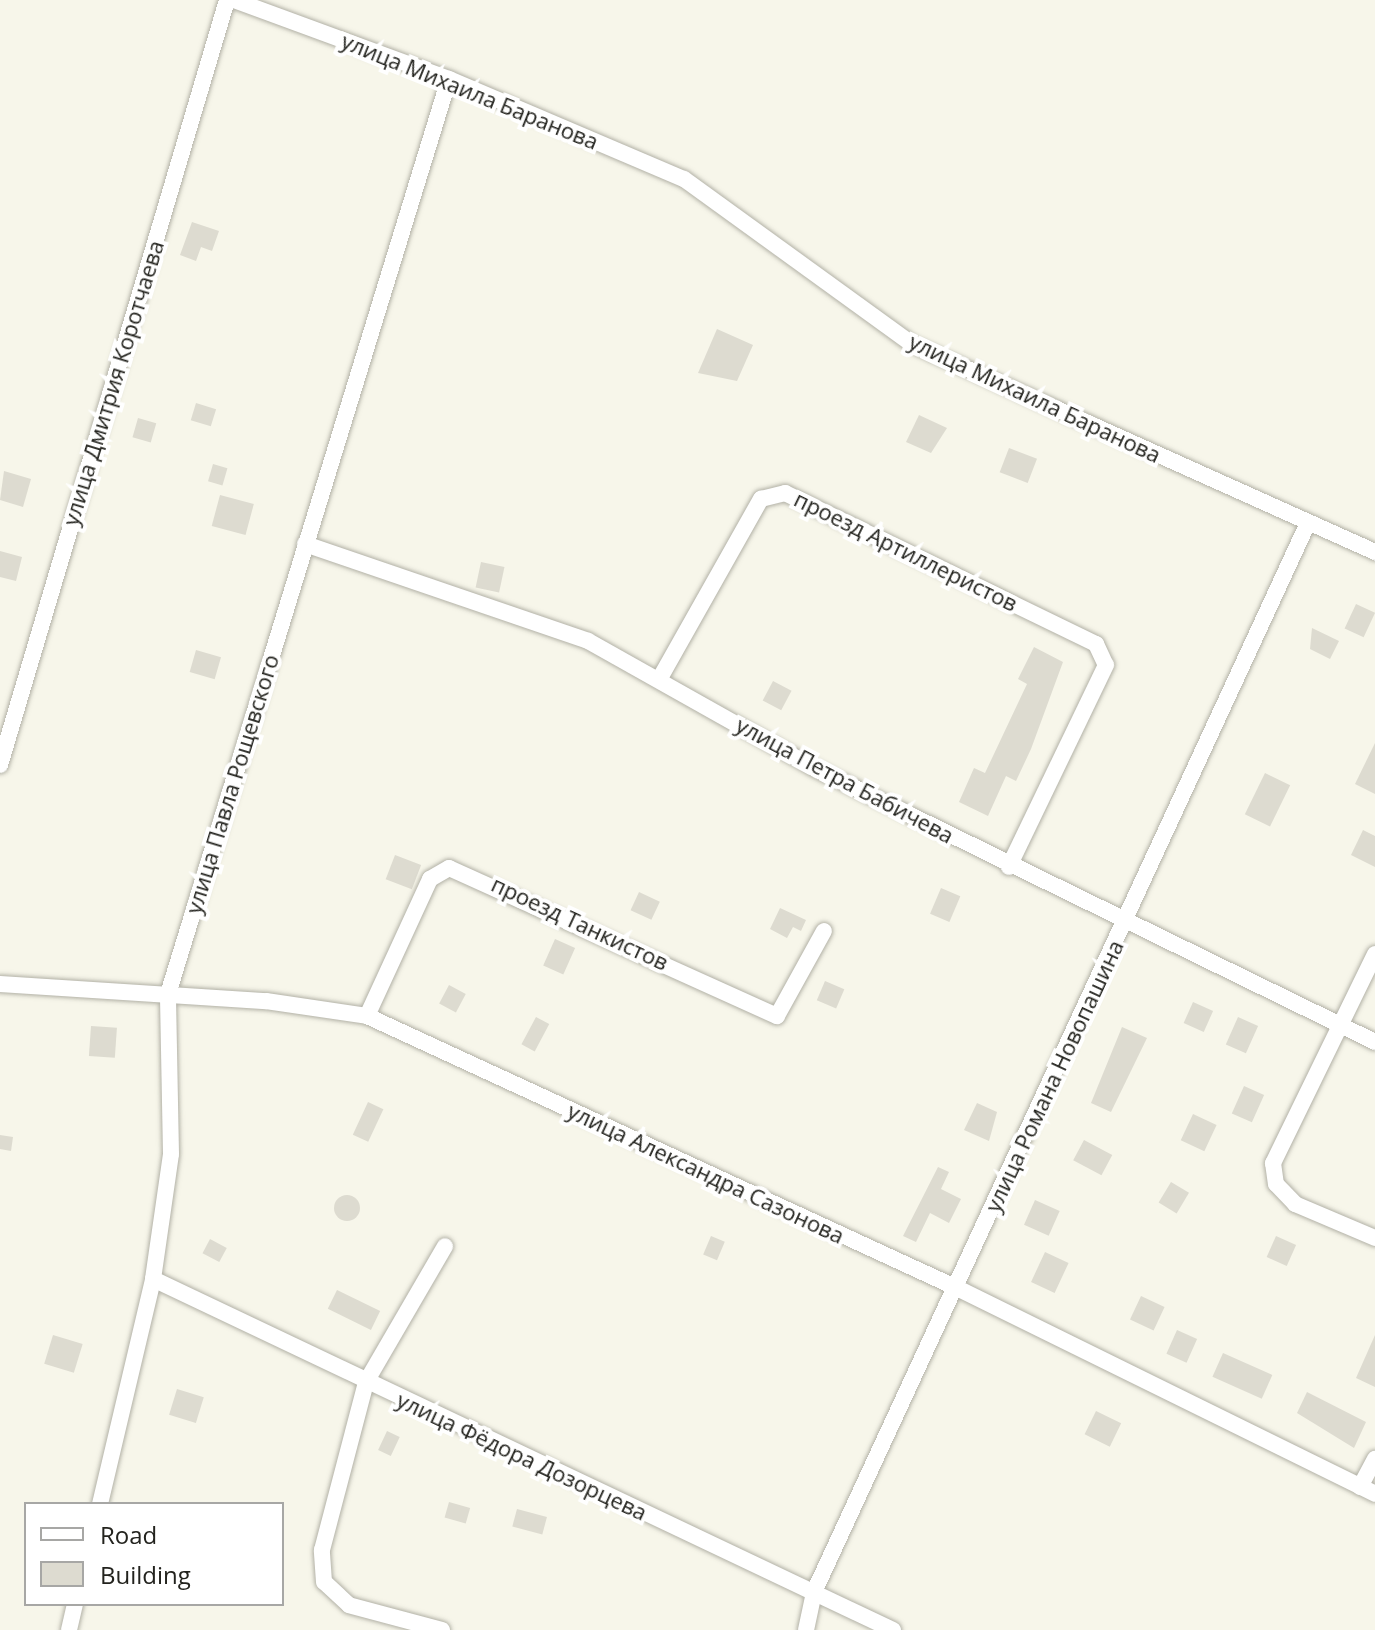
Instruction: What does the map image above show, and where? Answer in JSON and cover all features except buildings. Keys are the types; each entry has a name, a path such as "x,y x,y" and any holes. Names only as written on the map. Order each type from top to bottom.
{"street":[{"name":"улица Дмитрия Коротчаева","path":"0,765 227,0"},
{"name":"улица Михаила Баранова","path":"234,0 449,79 684,179 912,344 1375,552"},
{"name":"улица Павла Рощевского","path":"100,1502 153,1279 171,1154 168,994 449,79"},
{"name":"проезд Артиллеристов","path":"660,678 761,499 785,493 1096,644 1106,665 1009,867"},
{"name":"улица Романа Новопашина","path":"806,1630 814,1592 1308,523"},
{"name":"улица Петра Бабичева","path":"305,544 588,641 1009,867 1123,925 1375,1042"},
{"name":"проезд Танкистов","path":"367,1016 430,879 449,868 777,1016 824,931"},
{"path":"1375,954 1273,1175 1295,1204 1375,1238"},
{"name":"улица Александра Сазонова","path":"0,984 168,994 367,1016 957,1288 1367,1491"},
{"path":"442,1630 349,1605 324,1582 322,1550 366,1382 445,1246"},
{"name":"улица Фёдора Дозорцева","path":"153,1279 893,1630"},
{"path":"1367,1491 1375,1459"},
{"path":"69,1630 75,1606"}]}
